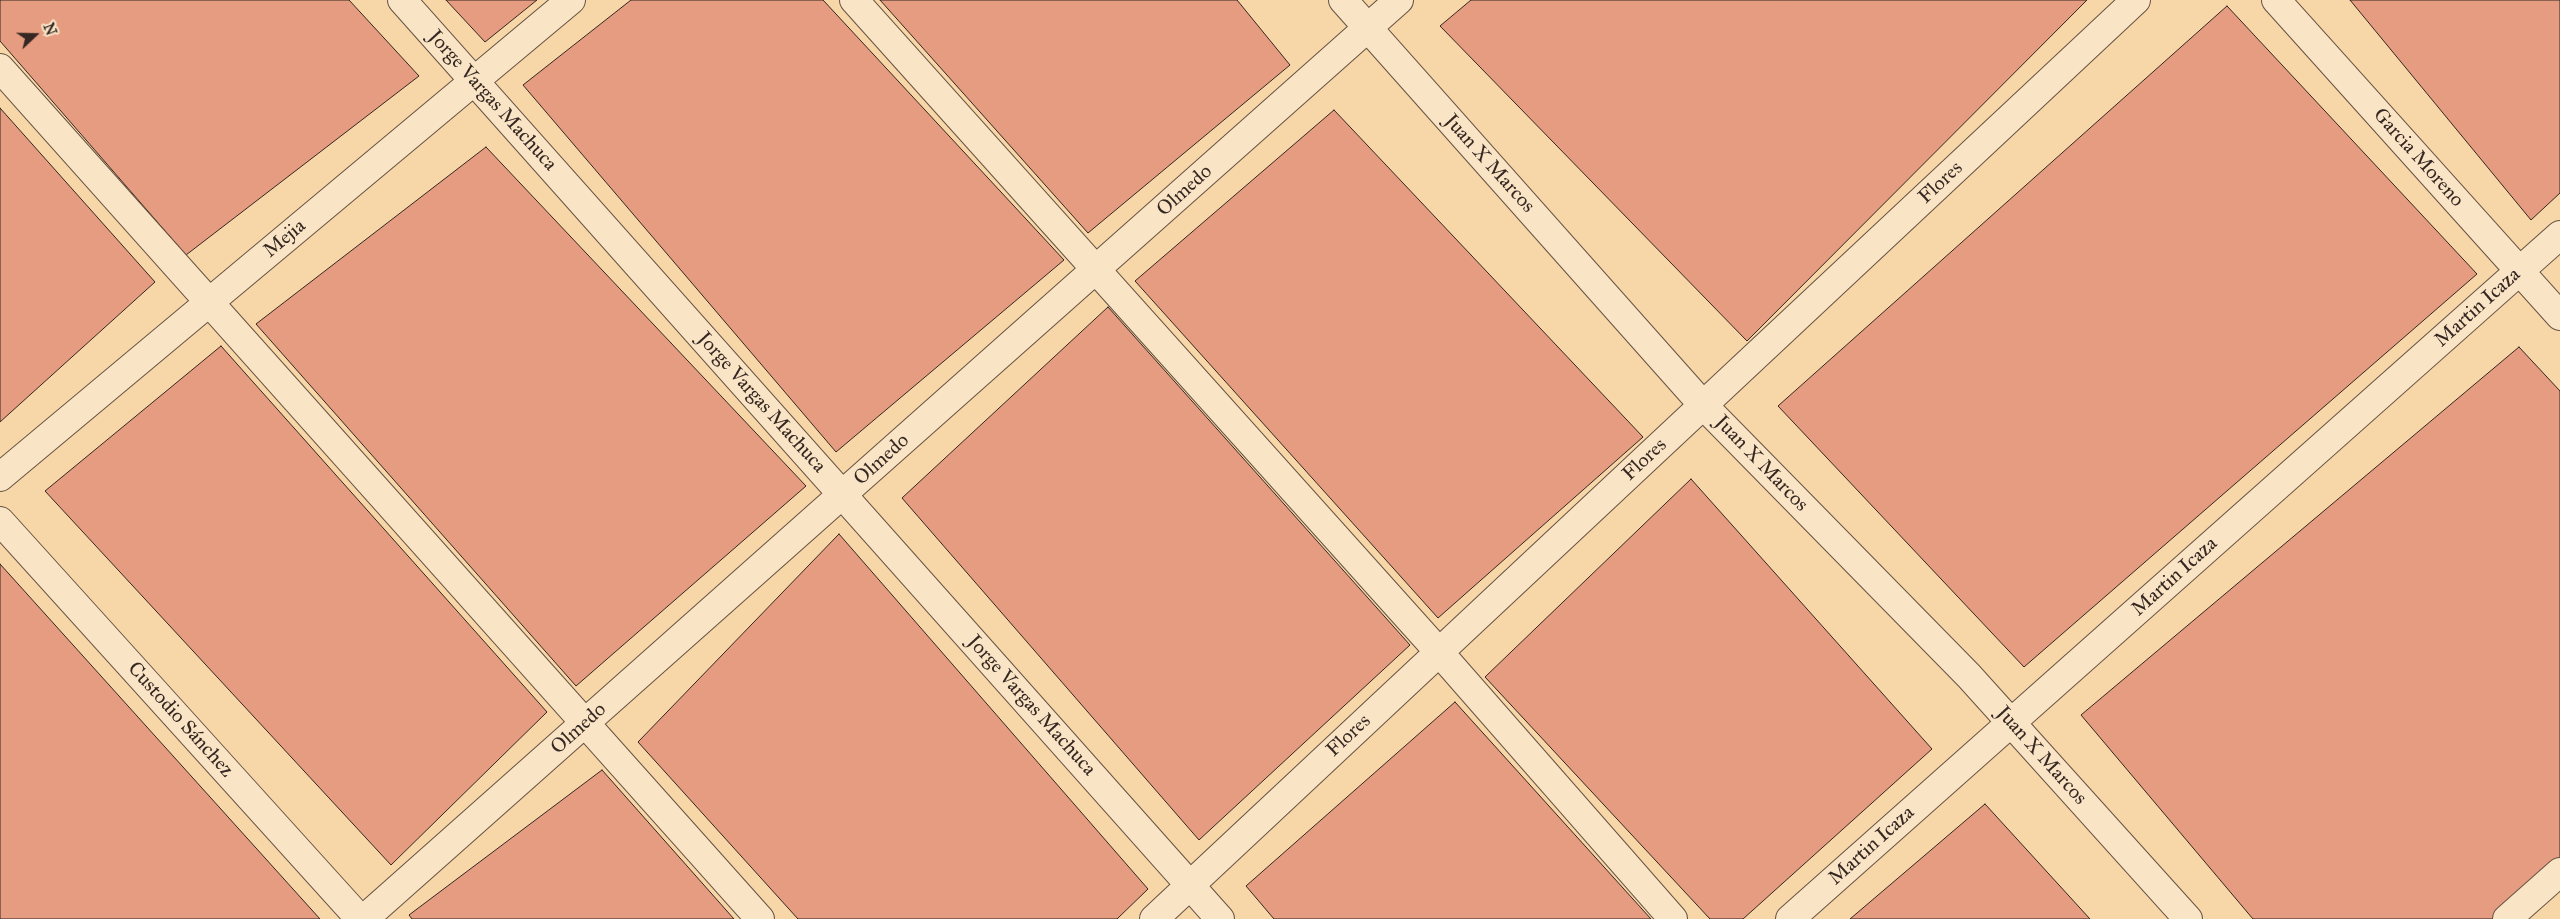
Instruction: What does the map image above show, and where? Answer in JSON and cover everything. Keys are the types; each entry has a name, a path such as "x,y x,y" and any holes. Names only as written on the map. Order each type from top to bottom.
{"street":[{"name":"Jorge Vargas Machuca","path":"402,0 1220,919"},
{"name":"Mejia","path":"0,477 571,0"},
{"path":"854,0 1439,652 1673,919"},
{"name":"Juan X Marcos","path":"1343,0 1703,405 1969,676 2188,919"},
{"name":"Olmedo","path":"364,919 1400,0"},
{"name":"Flores","path":"1154,919 2136,0"},
{"name":"Garcia Moreno","path":"2276,0 2560,316"},
{"path":"0,68 760,919"},
{"name":"Martin Icaza","path":"1790,919 2560,235"},
{"name":"Custodio Sánchez","path":"0,521 360,919"},
{"path":"2507,919 2560,872"}],"building":[{"path":"0,0 349,0 419,76 186,255 0,41"},
{"path":"446,0 537,0 485,42"},
{"path":"631,0 823,0 1064,260 836,452 523,85"},
{"path":"880,0 1237,0 1290,65 1088,233"},
{"path":"1471,0 2087,0 1747,341 1440,26"},
{"path":"2350,0 2560,0 2560,193 2531,220"},
{"path":"2227,6 2477,274 2024,667 1778,406"},
{"path":"0,108 155,282 0,422"},
{"path":"1334,110 1643,437 1438,618 1135,281"},
{"path":"486,147 806,486 576,686 256,324"},
{"path":"1108,307 1410,645 1199,840 902,498"},
{"path":"221,346 547,712 391,865 45,491"},
{"path":"2519,347 2560,391 2560,860 2497,919 2253,919 2081,715"},
{"path":"1691,479 1932,749 1743,919 1710,919 1485,677"},
{"path":"839,534 1148,889 1117,919 798,919 638,742"},
{"path":"0,564 320,919 0,919"},
{"path":"1455,702 1651,919 1274,919 1246,886"},
{"path":"602,770 734,919 412,919 409,915"},
{"path":"1985,804 2090,919 1850,919"}]}
